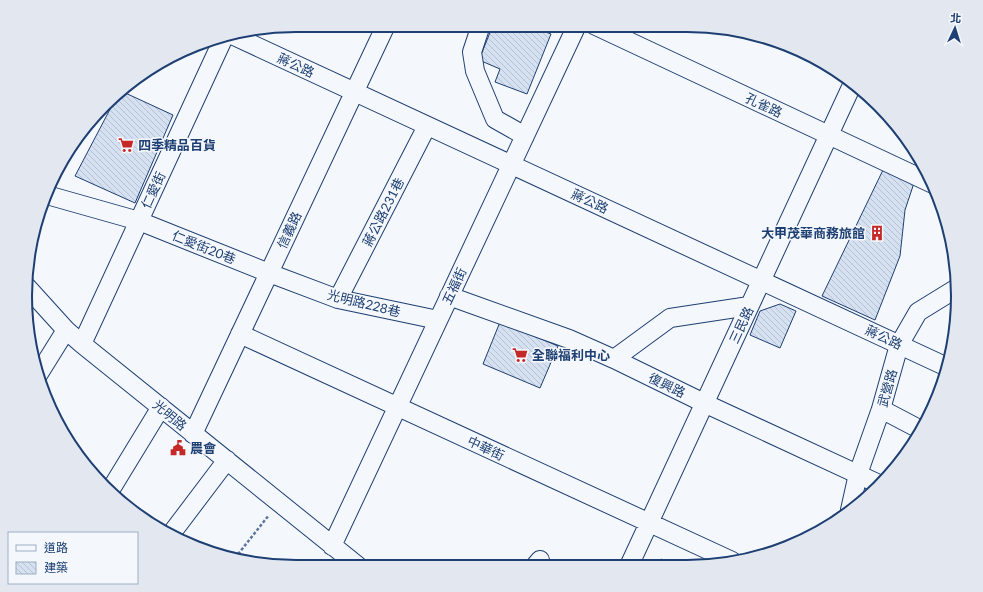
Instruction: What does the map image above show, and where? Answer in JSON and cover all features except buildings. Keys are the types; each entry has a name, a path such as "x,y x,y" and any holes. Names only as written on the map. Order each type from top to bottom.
{"street":[{"name":"信義路","path":"193,434 383,32"},
{"path":"479,32 472,52 475,71 494,119 525,136"},
{"name":"五福街","path":"332,546 574,32"},
{"name":"孔雀路","path":"609,32 924,180"},
{"name":"蔣公路","path":"238,39 942,365"},
{"name":"仁愛街","path":"82,344 221,43"},
{"name":"三民路","path":"632,560 850,89"},
{"name":"蔣公路231巷","path":"338,299 427,126"},
{"name":"仁愛街20巷","path":"52,196 139,221 269,273"},
{"name":"光明路228巷","path":"269,273 338,299 438,320"},
{"name":"武營路","path":"852,502 858,474 881,410 899,345 918,312 951,292"},
{"name":"光明路","path":"32,294 66,330 82,344 350,560"},
{"name":"復興路","path":"449,296 569,339 614,358 704,403 875,482"},
{"path":"614,358 670,318 749,306"},
{"path":"42,368 66,330"},
{"name":"中華街","path":"240,334 724,557"},
{"path":"113,486 161,407"},
{"path":"881,410 916,428"},
{"path":"174,530 227,460"}],"path":[{"path":"238,554 279,502"}],"place":[{"name":"四季精品百貨","path":"126,145"},
{"name":"大甲茂華商務旅館","path":"877,233"},
{"name":"全聯福利中心","path":"520,355"},
{"name":"農會","path":"178,448"}]}
